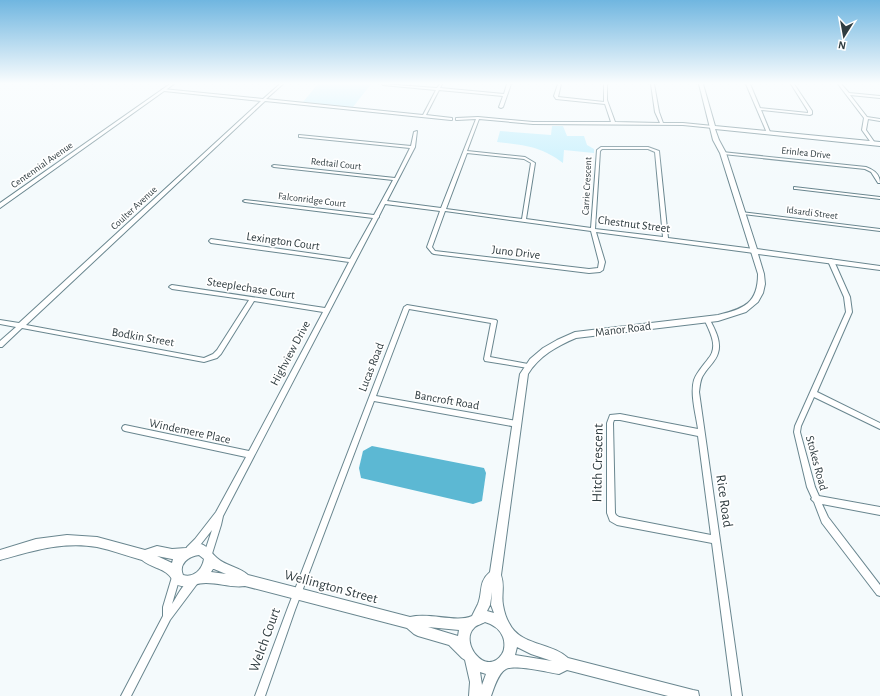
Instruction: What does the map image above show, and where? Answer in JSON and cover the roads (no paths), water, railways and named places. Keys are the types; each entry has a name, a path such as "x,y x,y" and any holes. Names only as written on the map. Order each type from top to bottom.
{"street":[{"name":"Centennial Avenue","path":"0,206 127,116"},
{"name":"Coulter Avenue","path":"0,345 245,116"},
{"path":"428,116 451,119"},
{"path":"611,116 613,123"},
{"path":"659,116 662,124"},
{"name":"Manor Road","path":"528,366 540,355 562,341 575,335 707,319 736,313 749,306 759,295 762,282 754,251 743,213 710,116"},
{"path":"761,116 768,132"},
{"path":"444,210 467,152 478,118"},
{"path":"457,119 478,118 533,123 662,124 713,127 880,144"},
{"path":"873,143 864,130 866,118 880,120"},
{"name":"Highview Drive","path":"188,552 198,543 210,524 219,515 396,179 412,147 416,132"},
{"path":"300,136 412,147"},
{"name":"Carrie Crescent","path":"594,230 598,150 601,148 652,148 658,153 666,239"},
{"path":"467,152 525,158 533,163 524,220"},
{"name":"Erinlea Drive","path":"723,153 866,168 873,171 880,182"},
{"name":"Redtail Court","path":"274,166 396,179"},
{"path":"796,188 880,198"},
{"name":"Falconridge Court","path":"245,201 376,217"},
{"name":"Chestnut Street","path":"384,202 880,268"},
{"name":"Juno Drive","path":"444,210 429,247 434,252 595,272 600,270 602,266 594,230"},
{"name":"Idsardi Street","path":"743,213 880,230"},
{"name":"Lexington Court","path":"211,241 352,261"},
{"name":"Stokes Road","path":"831,261 847,297 848,312 798,426 797,432 815,499 825,520 880,592"},
{"name":"Steeplechase Court","path":"172,287 326,310"},
{"name":"Bodkin Street","path":"0,322 204,360 215,356 219,352 252,300"},
{"name":"Lucas Road","path":"297,594 407,307 494,320 487,359 528,366"},
{"name":"Rice Road","path":"707,319 715,334 717,346 713,360 701,372 696,384 701,433 737,696"},
{"path":"485,696 491,677 501,665 510,649 506,629 497,605 498,583 495,575 524,374 528,366"},
{"path":"813,393 880,426"},
{"name":"Bancroft Road","path":"373,398 517,424"},
{"name":"Hitch Crescent","path":"701,433 620,417 612,417 610,423 611,513 613,518 617,521 716,540"},
{"name":"Windemere Place","path":"125,428 251,455"},
{"path":"815,499 880,511"},
{"name":"Highview Drive","path":"208,556 211,540 218,526 219,515"},
{"path":"0,555 36,544 67,540 97,542 145,555 151,561 166,565 183,582 197,580"},
{"path":"126,696 167,617 175,609 184,593 208,569 208,556 200,549 172,554 157,551 145,555"},
{"path":"167,617 166,607 173,591 178,562 188,552"},
{"name":"Wellington Street","path":"208,556 214,564 240,573 245,580"},
{"path":"475,696 476,682 468,657 464,636 484,605 488,582 495,575"},
{"name":"Wellington Street","path":"197,580 208,576 235,583 245,580 410,623 418,630 453,640 468,657"},
{"name":"Welch Court","path":"260,696 297,594"},
{"path":"474,620 491,617 525,646 558,655 565,663 694,696"},
{"name":"Wellington Street","path":"410,623 420,620 454,625 474,620"},
{"path":"468,657 484,670 517,661 559,668 565,663"}],"water":[{"path":"372,446 484,468 486,473 482,501 473,504 361,478 359,468 363,451"}]}
